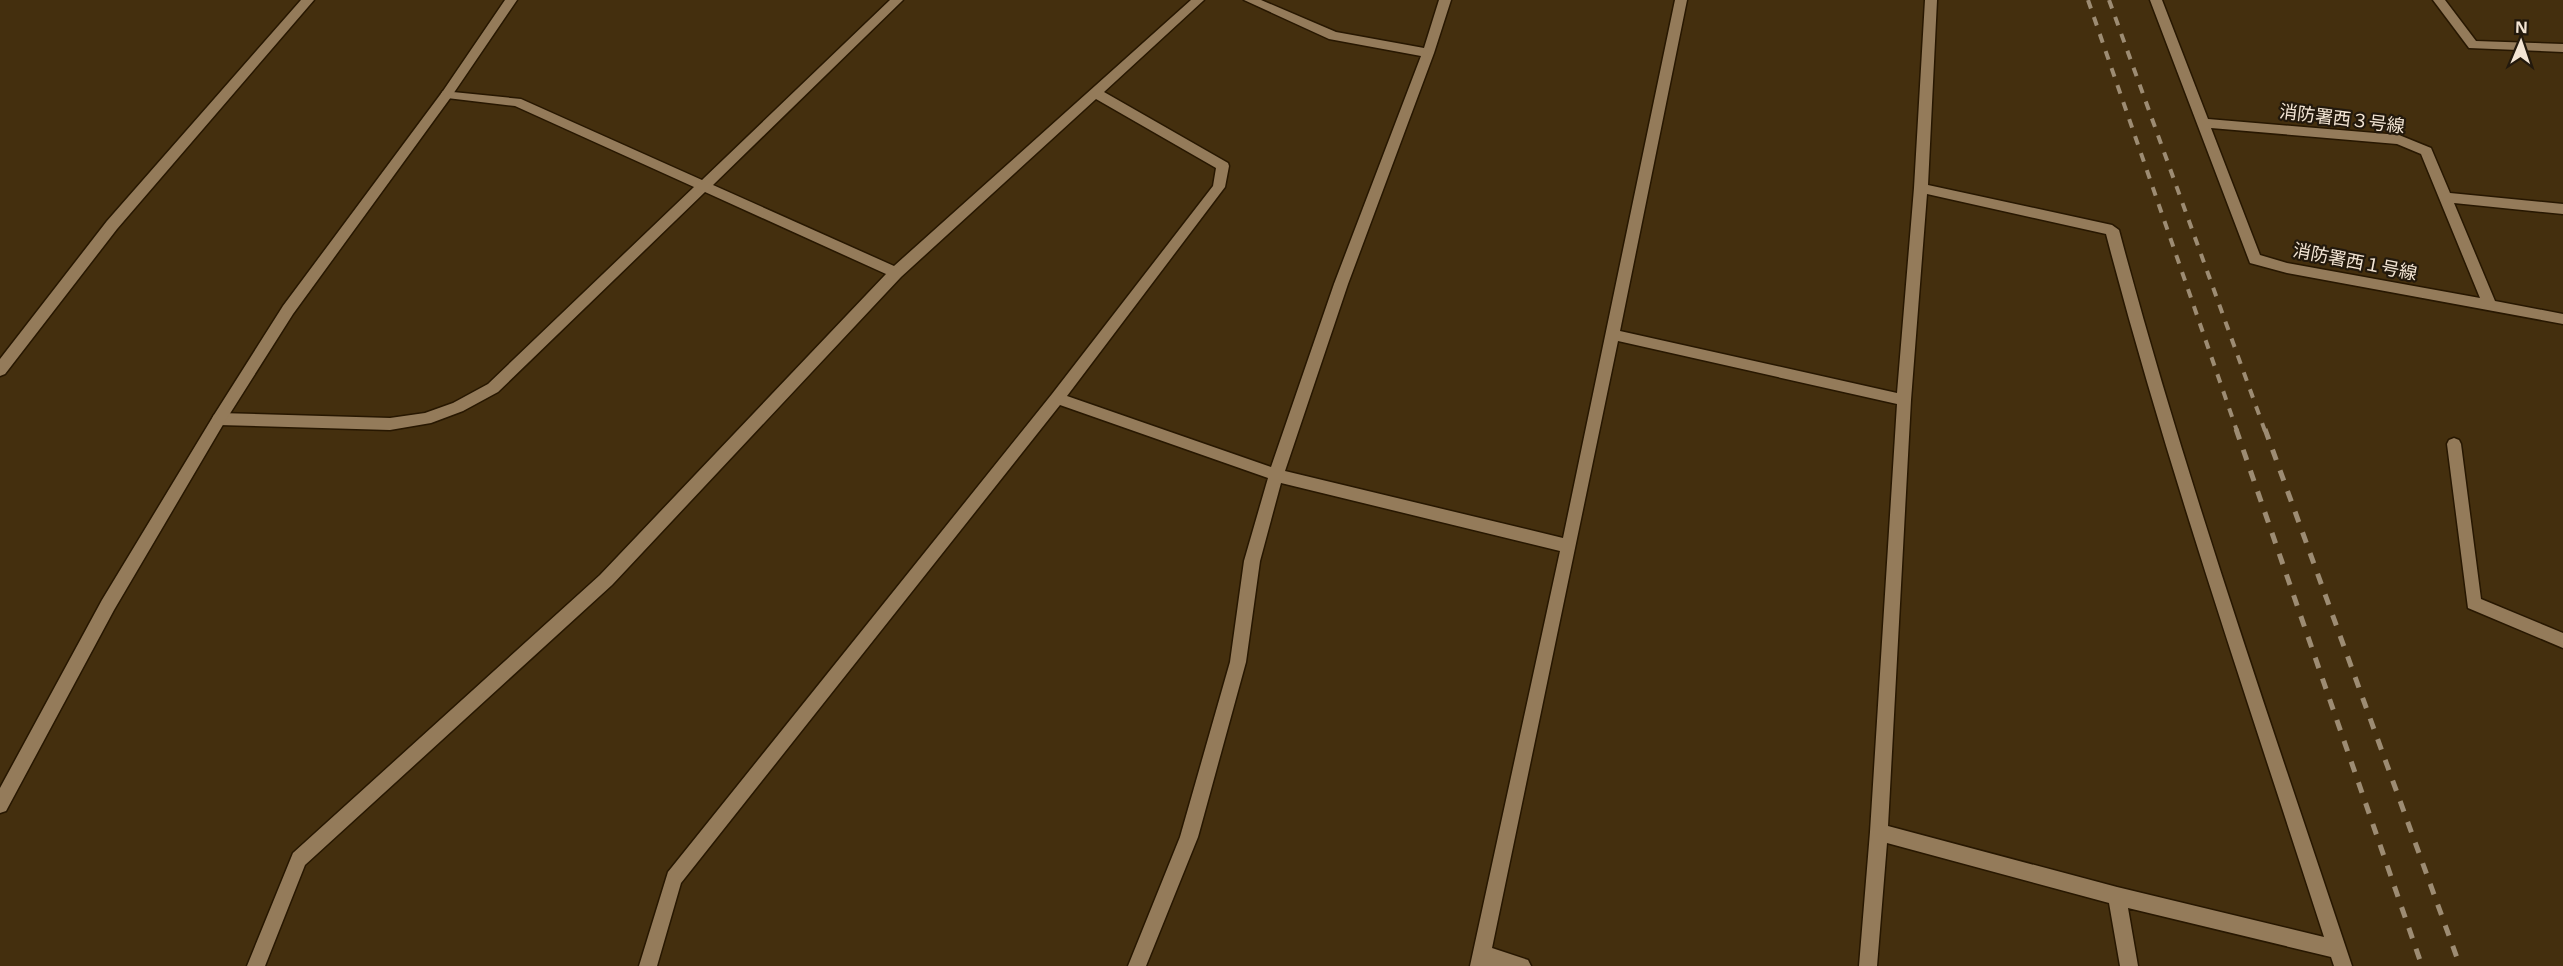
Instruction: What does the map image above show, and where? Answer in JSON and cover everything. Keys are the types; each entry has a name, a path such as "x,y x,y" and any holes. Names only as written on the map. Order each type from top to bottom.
{"street":[{"path":"0,370 112,225 308,0"},
{"path":"0,806 108,605 219,419 288,310 447,94 511,0"},
{"path":"256,966 299,859 606,580 896,273 1198,0"},
{"path":"1250,0 1333,36 1428,54"},
{"path":"1137,966 1189,837 1238,662 1252,561 1276,475 1341,284 1428,54 1445,0"},
{"path":"1522,966 1480,960 1569,546 1681,0"},
{"path":"1868,966 1879,832 1904,400 1921,188 1931,0"},
{"name":"消防署西１号線","path":"2156,0 2255,259 2287,268 2490,305"},
{"path":"2439,0 2473,45 2563,48"},
{"path":"219,419 390,424 426,419 458,407 493,388 890,1"},
{"path":"648,966 674,878 1056,398 1219,187 1223,166 1096,93"},
{"path":"447,94 517,102 896,273"},
{"name":"消防署西３号線","path":"2203,123 2400,141 2426,151 2445,197"},
{"path":"1921,188 2112,230 2140,336 2202,537 2340,957"},
{"path":"2563,209 2445,197 2490,305 2563,319"},
{"path":"1611,334 1904,400"},
{"path":"1056,398 1276,475 1569,546"},
{"path":"2454,444 2474,603 2563,641"},
{"path":"1879,832 2340,957"},
{"path":"2117,896 2129,966"}],"railway":[{"path":"2088,0 2237,431"},
{"path":"2109,0 2265,431"},
{"path":"2236,429 2422,966"},
{"path":"2265,429 2460,966"}]}
